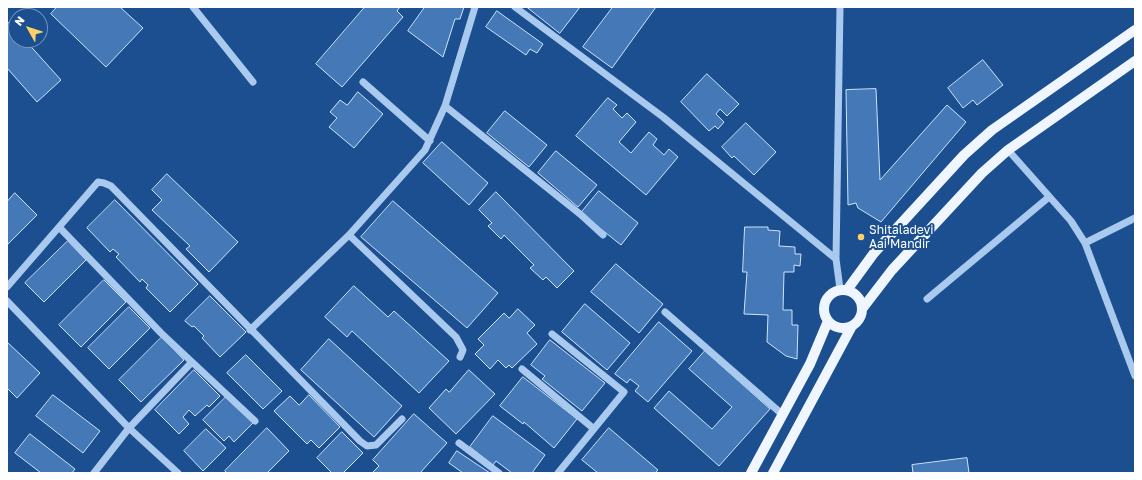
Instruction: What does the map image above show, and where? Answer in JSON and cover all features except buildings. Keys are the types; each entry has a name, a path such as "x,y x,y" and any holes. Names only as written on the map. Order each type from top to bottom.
{"main road":[{"path":"844,290 874,253 976,145 1019,110 1135,30"},
{"path":"862,309 858,297 844,290 834,292 825,302 823,308 828,321 839,328 852,326 858,322 862,309 892,270 982,173 1008,150 1135,61"},
{"path":"751,473 810,364 828,321"},
{"path":"773,473 852,326"}],"street":[{"path":"193,7 253,82"},
{"path":"250,330 349,235 425,150 445,106 475,7"},
{"path":"515,7 663,117 836,259"},
{"path":"840,7 836,259 844,290"},
{"path":"363,82 430,140"},
{"path":"445,106 580,214 603,235"},
{"path":"1008,150 1071,221 1085,243 1135,376"},
{"path":"7,287 98,182 104,183 111,186 250,330 366,446 376,445 402,419"},
{"path":"927,300 1049,197"},
{"path":"1085,243 1135,218"},
{"path":"59,227 192,362 255,421"},
{"path":"349,235 456,337 463,350 460,357"},
{"path":"7,301 130,428 178,473"},
{"path":"665,312 783,415"},
{"path":"552,334 624,392 558,473"},
{"path":"94,473 130,428 192,362"},
{"path":"522,369 594,428"},
{"path":"459,443 499,473"}],"place":[{"name":"Shitaladevi Aai Mandir","path":"861,237"}]}
